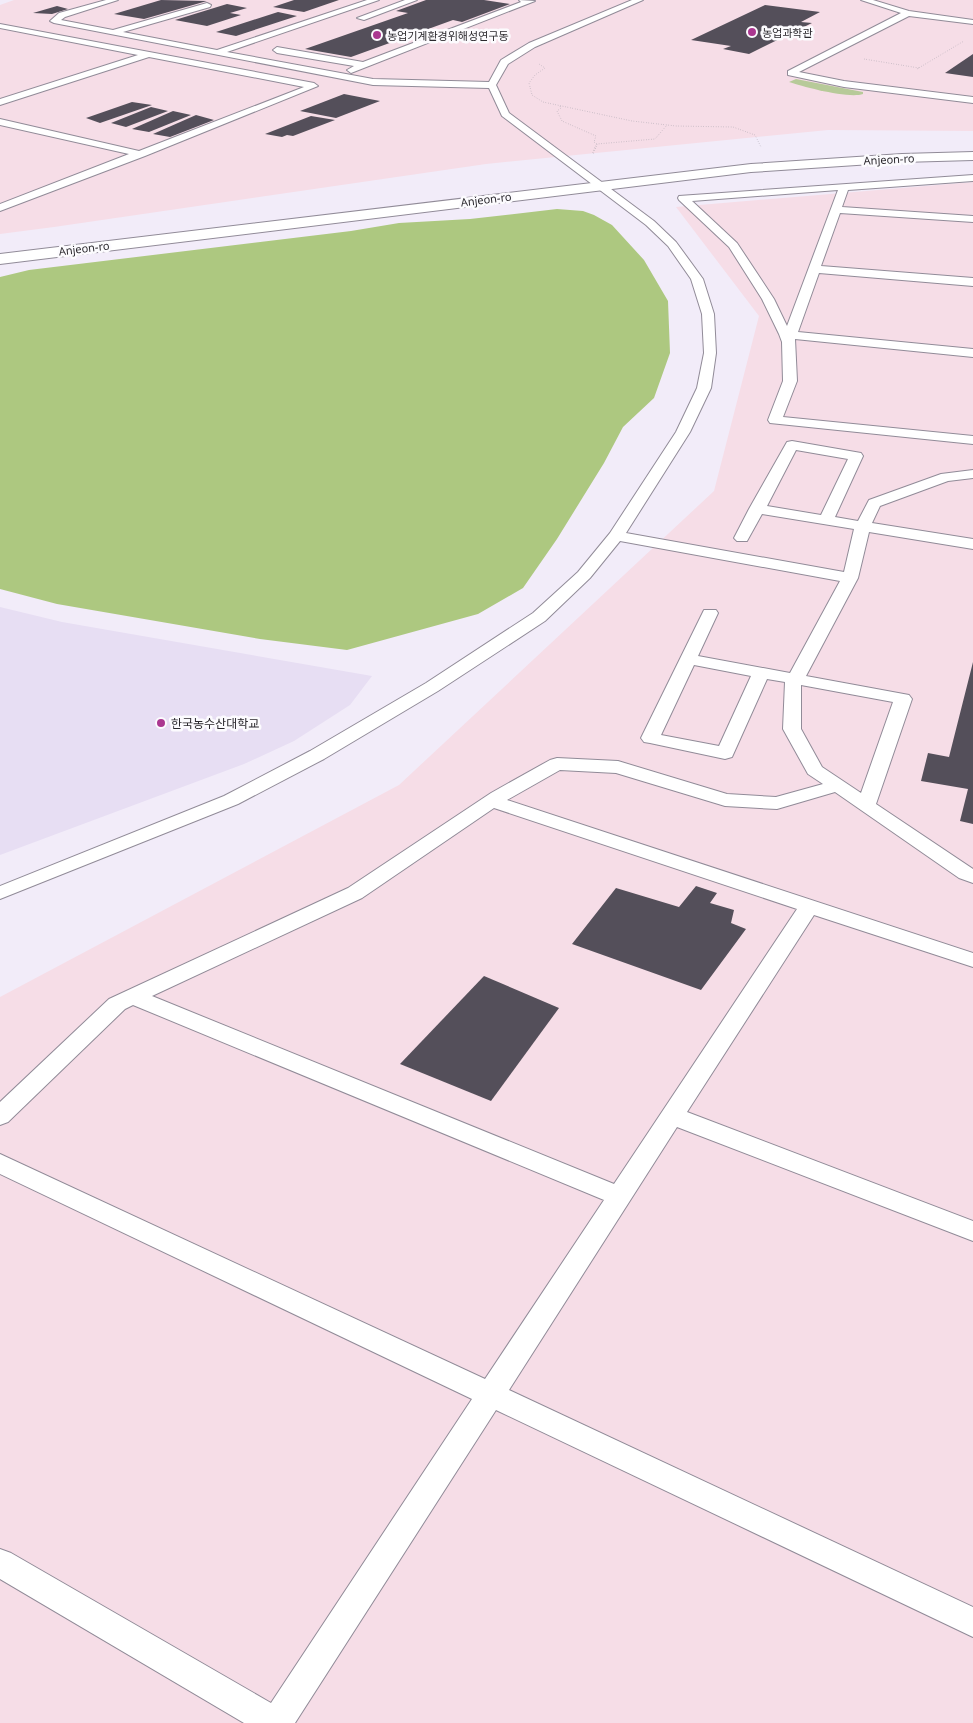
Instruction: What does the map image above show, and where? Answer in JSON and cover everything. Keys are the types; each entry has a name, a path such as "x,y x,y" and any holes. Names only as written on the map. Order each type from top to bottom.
{"street":[{"name":"Anjeon-ro","path":"0,259 785,154 903,147 973,146"},
{"name":"Anjeon-ro","path":"0,246 592,180 902,158 973,156"}],"lane":[{"path":"114,0 62,15 54,21 373,82 492,85"},
{"path":"216,52 375,0"},
{"path":"360,18 413,0"},
{"path":"338,75 531,1 523,0"},
{"path":"492,85 504,62 532,45 639,0"},
{"path":"866,0 908,13 973,22"},
{"path":"112,33 207,5"},
{"path":"908,13 791,73 844,84 973,100"},
{"path":"121,21 159,28"},
{"path":"0,26 314,86 0,208"},
{"path":"226,40 364,65"},
{"path":"0,102 177,45"},
{"path":"0,893 231,800 317,755 432,687 539,617 584,575 616,536 683,432 704,388 710,352 708,314 697,278 672,244 650,223 505,114 492,85"},
{"path":"0,122 141,154"},
{"path":"788,337 768,299 733,245 683,198 973,178"},
{"path":"844,187 788,337 790,381 776,420 973,440"},
{"path":"836,210 973,219"},
{"path":"814,269 973,282"},
{"path":"788,337 973,353"},
{"path":"742,538 792,445 856,456 826,520"},
{"path":"973,474 946,476 874,504 863,526 850,578 792,686 792,729 815,770 973,877"},
{"path":"756,509 973,544"},
{"path":"616,536 850,578"},
{"path":"710,613 650,738 725,753 760,672"},
{"path":"688,658 903,699 866,806"},
{"path":"0,1116 117,1004 355,893 492,801 557,764 618,767 725,800 777,803 837,786"},
{"path":"492,801 973,960"},
{"path":"0,1563 276,1723 809,906"},
{"path":"133,997 620,1196"},
{"path":"672,1116 973,1232"},
{"path":"0,1163 973,1622"}],"path":[{"path":"913,71 965,41"},
{"path":"856,58 919,68"},
{"path":"538,64 545,68 535,75 529,84 532,94 543,102 632,122 733,127 755,135 762,148"},
{"path":"559,105 562,108 558,111 558,116 562,121 596,136 594,142 597,144"},
{"path":"597,144 655,139 668,125"},
{"path":"591,157 597,144"}],"shaded area":[{"path":"14,0 973,0 973,131 828,130 486,164 0,234 0,5"},
{"path":"973,182 973,1723 0,1723 0,997 399,785 714,491 759,316 676,207"},
{"name":"한국농수산대학교","path":"0,607 62,622 372,676 350,705 294,741 244,764 0,855"}],"green space":[{"path":"796,79 863,92 863,94 837,94 789,82"},
{"path":"557,209 583,211 612,225 644,260 668,301 670,353 654,398 623,427 604,463 557,539 523,588 478,614 347,650 260,639 57,604 0,589 0,277 29,270 351,231 399,223 470,219"}],"building":[{"path":"161,0 207,1 144,19 114,14"},
{"path":"294,0 339,0 304,12 273,7"},
{"name":"농업기계환경위해성연구동","path":"426,0 484,0 510,4 462,22 453,20 351,57 305,49 408,13 396,11"},
{"path":"227,4 247,8 230,13 241,15 207,26 175,20"},
{"name":"농업과학관","path":"765,5 820,12 801,22 812,23 749,54 723,49 731,46 691,40"},
{"path":"57,6 68,9 52,14 33,13"},
{"path":"278,12 297,16 236,36 216,32"},
{"path":"973,54 973,77 945,73"},
{"path":"344,94 380,101 336,118 300,111"},
{"path":"132,102 152,105 100,123 86,118"},
{"path":"151,107 168,111 126,127 111,123"},
{"path":"173,111 191,115 149,132 132,129"},
{"path":"196,115 214,120 170,137 153,134"},
{"path":"311,116 335,120 293,136 287,135 282,137 265,134"},
{"path":"973,662 973,824 960,821 968,789 921,781 928,753 949,757"},
{"path":"696,886 717,893 710,903 734,910 731,923 746,929 701,990 572,944 616,888 679,907"},
{"path":"484,976 559,1008 491,1101 400,1064"}],"place":[{"name":"농업과학관","path":"752,32"},
{"name":"농업기계환경위해성연구동","path":"377,35"},
{"name":"한국농수산대학교","path":"161,723"}]}
